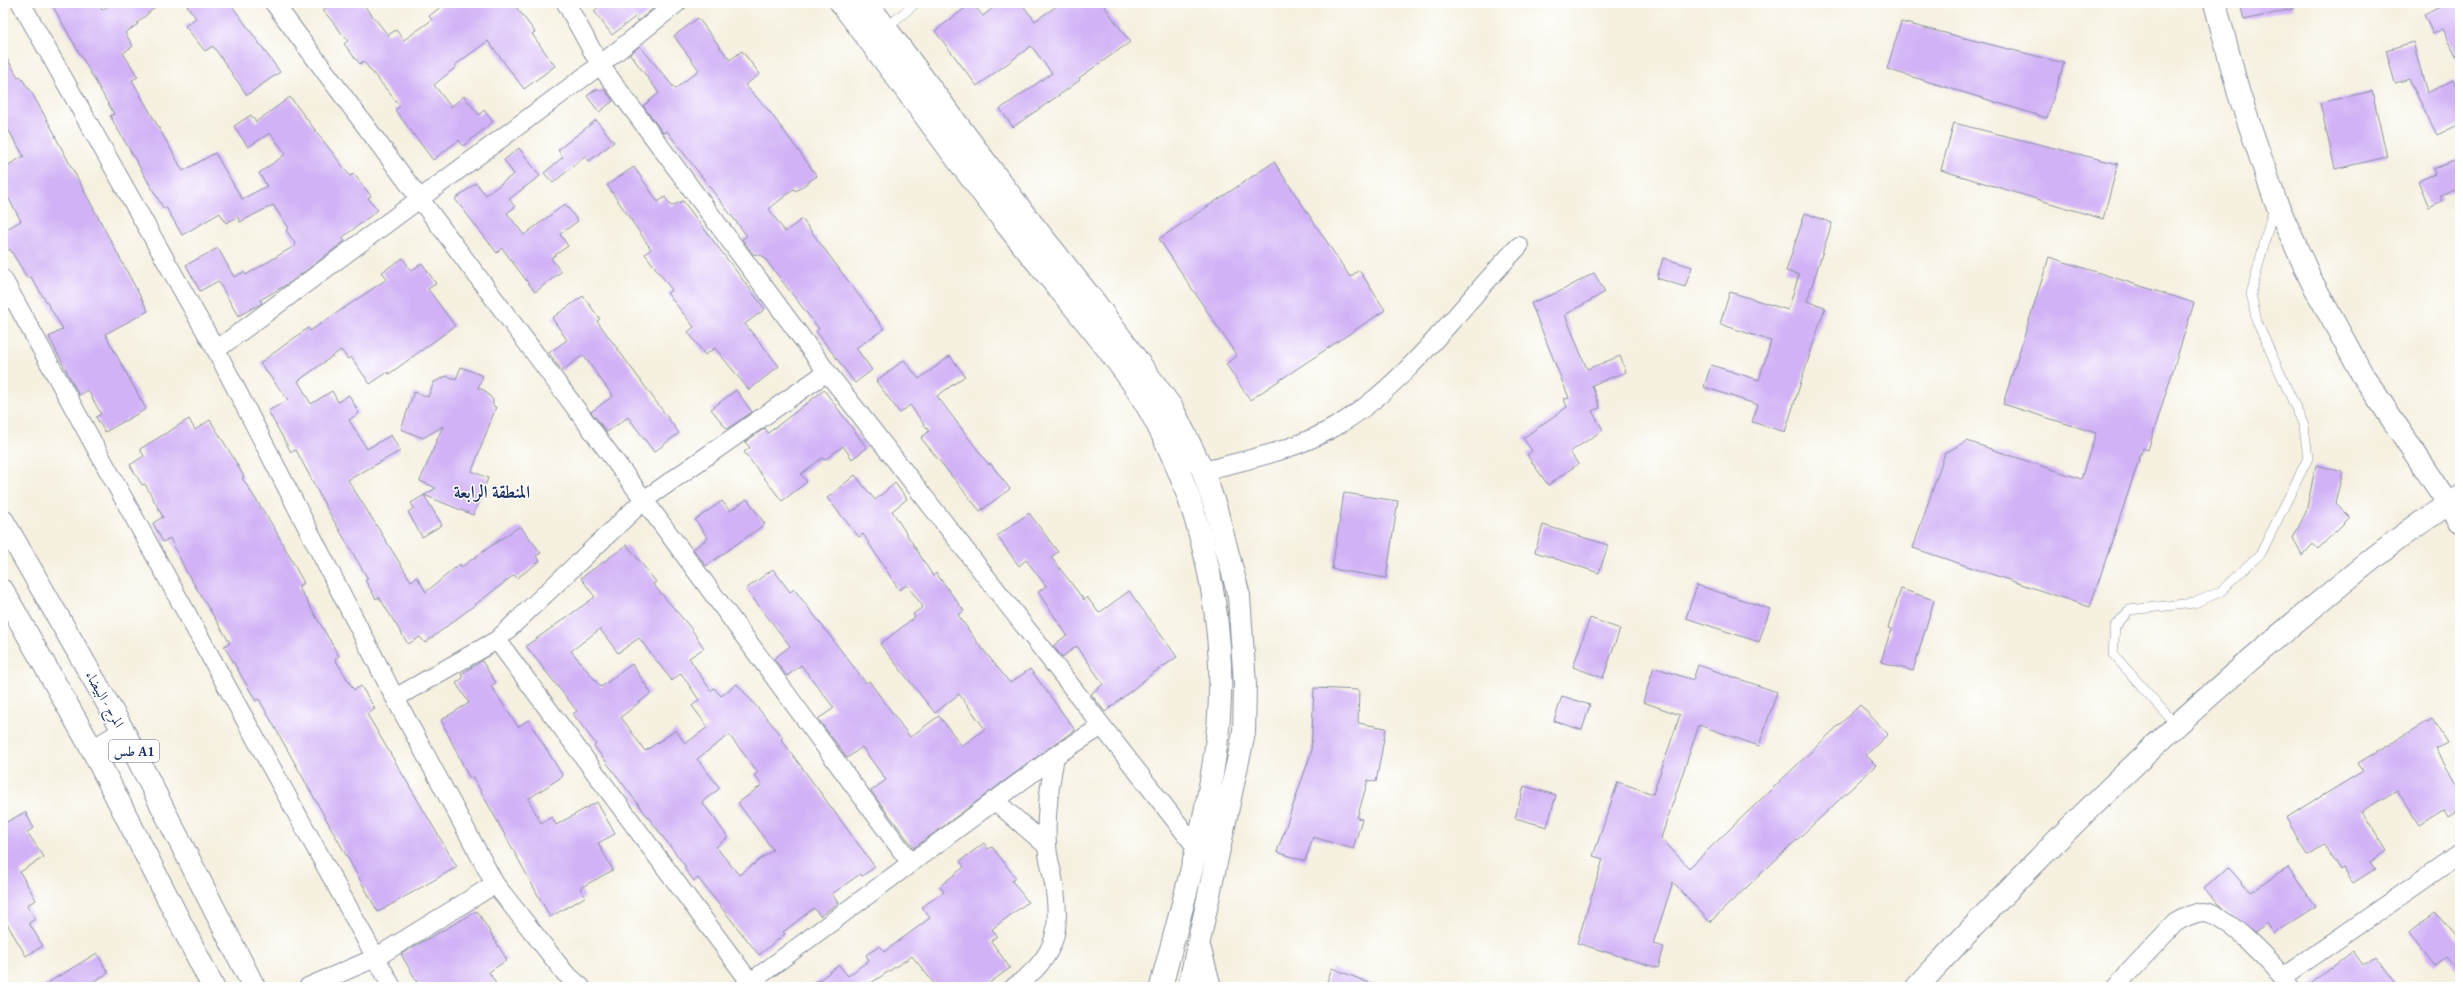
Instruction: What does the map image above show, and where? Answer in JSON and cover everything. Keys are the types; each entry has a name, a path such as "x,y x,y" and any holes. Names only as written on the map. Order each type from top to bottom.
{"main road":[{"path":"841,3 1006,224 1132,383 1171,451 1190,504 1208,573 1216,613 1220,667 1217,736 1210,781 1196,847 1161,987"},
{"path":"867,3 1020,209 1150,377 1175,414 1203,471 1227,545 1239,596 1245,685 1244,733 1199,947 1189,987"},
{"path":"1917,987 1971,932 2020,875 2176,725 2255,654 2388,547 2456,507 2362,374 2311,280 2275,200 2239,94 2215,3"},
{"name":"المرج - البيضاء","path":"3,521 124,732 254,987"},
{"name":"طس A1","path":"3,591 93,751 212,987"},
{"path":"93,751 124,732"},
{"path":"1182,901 1199,947 1210,987"}],"street":[{"path":"21,3 216,350 395,698 495,884 565,972 581,987"},
{"path":"274,3 420,197 910,862"},
{"path":"566,3 600,65 827,372 1196,847"},
{"path":"216,350 420,197 600,65 677,3"},
{"path":"1203,471 1284,450 1311,439 1344,422 1384,390 1421,353 1519,246"},
{"path":"3,279 392,987"},
{"path":"395,698 497,640 644,500 827,372"},
{"path":"497,640 747,984 994,800 1055,756 1102,726"},
{"path":"1014,987 1033,973 1047,956 1055,938 1058,909 1046,846 1047,810 1055,756"},
{"path":"994,800 1046,846"},
{"path":"2115,987 2175,923 2185,917 2203,912 2213,914 2231,926 2286,982 2460,854"},
{"path":"308,987 375,958 495,884"}],"lane":[{"path":"886,28 916,3"},
{"path":"2176,725 2113,654 2115,627 2129,610 2194,603 2220,592 2261,553 2308,458 2304,426 2257,322 2251,294 2275,200"}],"building":[{"path":"51,3 98,3 102,10 113,3 160,3 137,23 138,24 125,33 133,46 123,53 138,77 132,80 183,171 215,153 242,199 267,186 259,173 286,154 270,133 248,147 234,126 251,115 256,122 290,97 350,176 354,174 371,196 368,198 378,210 342,238 345,241 291,282 260,300 262,303 238,316 218,281 200,291 186,265 218,248 234,277 244,272 246,275 296,245 286,230 289,228 273,205 240,222 238,217 226,223 220,213 182,235 166,207 164,209 110,116 114,114"},
{"path":"185,3 230,3 280,72 247,95 213,46 205,51 185,26 196,18"},
{"path":"332,3 362,3 388,35 396,30 404,40 432,20 429,16 446,3 513,3 535,32 532,34 555,66 524,89 488,41 455,65 456,67 434,85 451,107 464,96 479,115 484,110 493,122 463,146 459,140 433,160 395,110 400,106 363,61 360,64 344,44 348,41 323,10"},
{"path":"603,3 660,3 638,21 635,17 612,35 594,11"},
{"path":"972,3 983,16 999,3 1021,3 1035,21 1061,3 1102,3 1130,42 1079,78 1080,80 1065,91 1013,127 1000,109 1052,73 1031,46 977,86 935,31"},
{"path":"2240,3 2292,3 2293,9 2244,20"},
{"path":"2448,3 2460,3 2460,64 2443,29 2433,34 2424,15"},
{"path":"698,18 730,60 742,51 760,74 745,85 770,112 817,176 796,191 794,189 769,209 785,232 802,219 884,329 856,348 872,370 855,383 816,331 819,329 763,256 753,254 742,239 747,236 667,131 663,133 643,106 659,93 630,54 640,46 675,89 699,70 674,36"},
{"path":"1901,22 2064,63 2047,118 1887,69"},
{"path":"2413,42 2427,93 2453,80 2460,94 2460,124 2437,135 2409,79 2395,83 2386,50"},
{"path":"3,52 18,77 20,76 33,95 56,136 148,311 105,334 146,409 105,432 96,417 101,414 88,390 79,395 49,337 63,329 31,277 28,279 10,249 3,253 3,231 21,221 3,188 3,168 24,156 3,121"},
{"path":"595,90 605,90 613,101 599,112 587,96"},
{"path":"2372,91 2387,157 2335,169 2320,103"},
{"path":"596,120 614,142 589,161 585,156 553,183 544,173 563,157 558,150"},
{"path":"1954,123 2118,164 2103,219 1941,170"},
{"path":"519,148 540,176 509,199 515,207 507,213 524,235 565,204 578,221 560,234 568,246 551,258 561,272 535,292 502,248 497,253 455,199 476,183 486,195 514,174 504,160"},
{"path":"2457,160 2460,167 2460,188 2440,196 2442,201 2429,207 2418,181 2435,174 2433,169"},
{"path":"1274,162 1350,277 1359,270 1385,310 1250,400 1226,364 1237,356 1159,239"},
{"path":"634,167 658,202 665,197 671,206 683,201 765,309 745,324 779,366 749,390 715,348 705,355 688,332 694,327 667,293 672,290 645,254 651,249 607,185"},
{"path":"1805,213 1832,223 1807,301 1825,307 1785,432 1752,422 1758,405 1704,387 1711,365 1759,380 1771,341 1720,324 1730,292 1788,310 1799,275 1786,271"},
{"path":"2049,257 2194,303 2148,450 2143,448 2090,607 1913,548 1945,453 1967,441 2081,479 2096,433 2003,404"},
{"path":"403,258 411,271 422,263 436,284 428,289 455,326 389,374 388,372 370,384 351,357 348,359 341,350 298,381 311,404 332,391 338,402 349,395 359,413 349,420 367,449 391,435 400,451 348,480 411,581 417,577 426,592 460,564 461,567 520,526 541,553 536,556 540,561 517,578 514,575 425,643 420,637 408,644 379,597 376,599 365,580 368,579 327,509 296,450 291,452 268,411 288,400 260,363 308,328 310,331 387,279 382,272"},
{"path":"1663,258 1692,267 1685,287 1657,278"},
{"path":"1594,273 1605,292 1565,315 1587,369 1620,356 1626,372 1592,385 1600,408 1592,411 1603,430 1570,452 1578,464 1548,485 1527,455 1532,451 1523,438 1567,407 1564,399 1569,398 1531,303 1559,292"},
{"path":"583,296 600,319 597,321 679,433 654,452 628,417 607,432 591,412 613,396 583,355 562,371 549,353 567,340 552,318"},
{"path":"950,356 965,376 937,396 989,465 990,463 1010,489 980,511 921,438 929,431 910,405 900,413 876,381 904,360 919,379"},
{"path":"461,367 483,376 478,388 484,390 493,400 493,406 496,407 472,471 488,478 473,515 424,495 436,488 420,481 443,426 423,438 401,429 414,392 428,397 434,382 447,376 456,379"},
{"path":"736,390 752,412 727,429 711,409"},
{"path":"824,390 867,448 852,459 843,446 825,460 822,458 801,474 807,482 782,501 744,452 750,448 745,442 765,428 768,433"},
{"path":"189,419 195,430 210,420 233,457 244,477 242,478 273,526 304,583 298,586 339,656 335,659 354,690 361,686 375,709 367,714 457,867 378,912 259,699 256,701 224,646 230,643 186,571 170,538 163,542 153,523 163,517 145,484 142,485 130,465 144,456 140,449"},
{"path":"2316,465 2343,472 2335,502 2350,517 2318,549 2313,544 2302,556 2293,538 2306,512"},
{"path":"855,475 875,500 895,483 907,499 892,511 933,576 936,573 964,611 958,615 977,642 1010,683 1030,669 1075,730 914,848 871,791 886,780 862,747 847,758 818,719 834,708 801,665 787,676 774,659 790,646 746,589 773,569 790,592 794,589 866,683 869,681 910,737 939,716 962,746 985,729 959,694 935,713 880,644 915,617 913,614 923,607 907,585 899,590 863,534 859,537 827,498"},
{"path":"1344,493 1398,501 1386,578 1332,569"},
{"path":"424,495 442,525 422,537 408,512 414,508 411,503"},
{"path":"747,499 765,524 706,566 693,549 708,538 695,520 722,501 730,511"},
{"path":"1029,513 1058,552 1051,557 1084,600 1087,597 1099,613 1129,591 1177,657 1149,676 1105,712 1091,694 1103,684 1077,646 1062,657 1053,646 1067,635 1038,592 1046,586 1026,560 1019,566 997,536"},
{"path":"1543,525 1608,545 1599,573 1535,552"},
{"path":"627,545 656,582 653,584 690,627 704,648 689,658 711,691 714,688 721,696 737,684 783,737 781,739 875,867 862,876 860,874 832,894 838,903 820,916 814,908 783,932 785,934 759,955 698,878 694,881 684,868 686,867 594,746 596,744 573,714 577,711 526,646 595,597 581,578","holes":["600,629 618,653 639,638 672,681 681,673 699,700 692,706 708,727 685,744 676,730 645,751 621,717 651,693 632,664 601,687 571,651","729,735 758,772 754,775 762,785 738,803 773,850 739,875 716,847 728,837 702,802 720,788 697,759"]},
{"path":"1697,585 1770,609 1759,642 1686,618"},
{"path":"1901,589 1934,600 1913,671 1881,662 1891,629 1888,628"},
{"path":"1590,618 1620,629 1603,678 1573,667"},
{"path":"482,661 496,683 491,686 518,727 528,720 563,776 528,799 541,823 552,817 556,825 597,802 615,834 598,843 613,870 580,888 585,897 550,917 473,777 470,779 441,720 469,703 456,683 463,678 461,674"},
{"path":"1698,665 1777,692 1759,746 1699,725 1661,838 1689,868 1860,705 1888,734 1866,755 1876,765 1710,922 1673,882 1653,944 1664,947 1658,968 1577,943 1603,859 1593,856 1618,782 1653,794 1680,715 1643,702 1654,667 1693,680"},
{"path":"1314,688 1359,690 1358,723 1386,728 1376,782 1368,780 1357,818 1362,819 1353,849 1313,837 1305,861 1277,852 1311,753"},
{"path":"1562,696 1590,705 1582,730 1554,721"},
{"path":"2432,719 2447,743 2436,749 2460,789 2460,809 2447,817 2443,810 2419,825 2397,790 2362,811 2387,851 2370,862 2375,869 2353,883 2343,868 2340,870 2324,845 2308,855 2286,818 2363,771 2358,763"},
{"path":"1524,786 1556,795 1547,827 1515,818"},
{"path":"25,812 34,828 27,832 44,857 20,872 36,900 27,905 35,919 29,923 43,946 26,956 3,917 3,824"},
{"path":"984,843 988,849 992,847 1016,878 1012,881 1028,902 992,929 997,936 991,941 1010,968 984,987 937,987 912,956 865,987 810,987 839,965 848,976 869,960 866,955 880,946 884,952 930,918 922,907 944,892 940,886 964,867 960,861"},
{"path":"2228,867 2250,892 2288,868 2316,906 2274,933 2267,922 2255,933 2218,905 2204,889"},
{"path":"477,911 507,960 489,972 498,987 420,987 401,954"},
{"path":"2435,912 2460,942 2460,972 2447,956 2435,966 2409,933"},
{"path":"2353,951 2363,965 2375,956 2398,987 2307,987"},
{"path":"97,953 108,973 85,987 41,987"},
{"path":"1332,968 1377,986 1377,987 1325,987"}],"district":[{"name":"المنطقة الرابعة","path":"492,491"}]}
